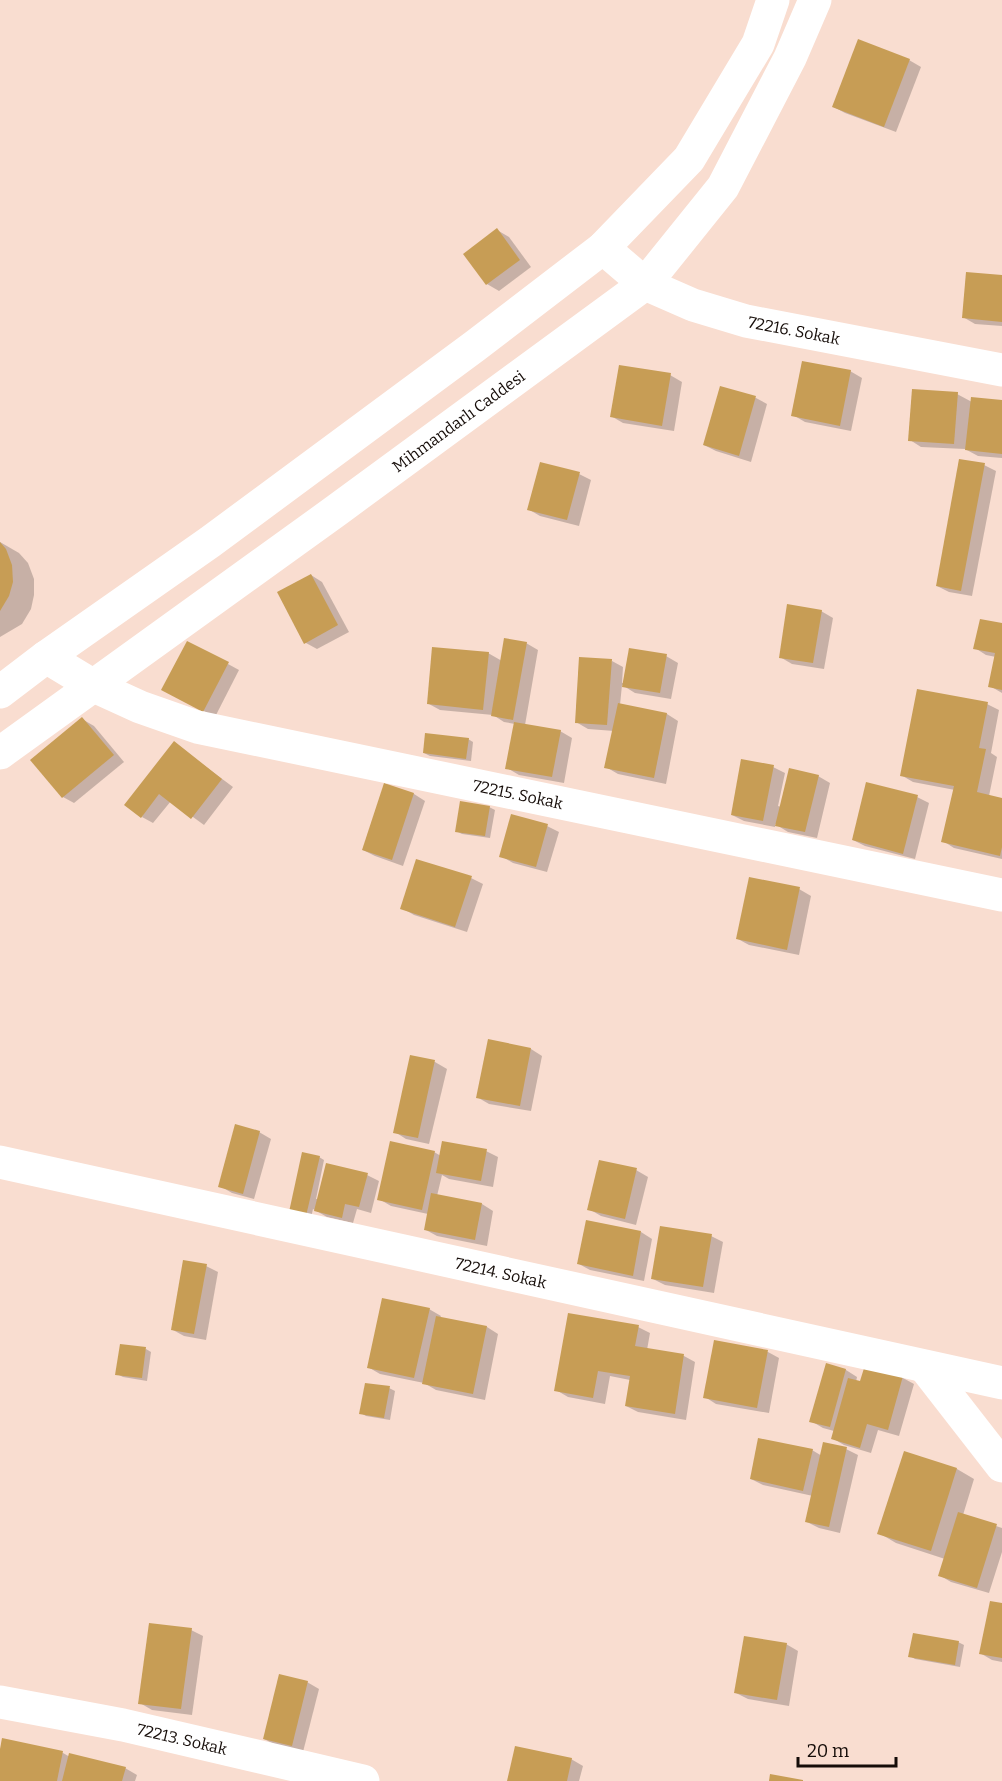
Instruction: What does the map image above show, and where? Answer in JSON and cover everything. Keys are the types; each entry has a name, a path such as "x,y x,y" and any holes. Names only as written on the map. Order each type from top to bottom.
{"street":[{"path":"0,692 210,542 603,248 689,159 758,44 773,0"},
{"name":"Mihmandarlı Caddesi","path":"0,753 645,284 723,187 790,58 815,0"},
{"name":"72216. Sokak","path":"603,248 645,284 693,305 746,321 1002,370"},
{"name":"72215. Sokak","path":"46,657 94,686 140,707 197,727 1002,895"},
{"name":"72214. Sokak","path":"0,1162 1002,1383"},
{"path":"925,1366 1002,1466"},
{"name":"72213. Sokak","path":"0,1702 123,1725 363,1781"}],"building":[{"path":"858,39 910,59 884,127 832,107"},
{"path":"497,228 520,260 486,285 463,254"},
{"path":"966,272 1002,275 1002,322 962,318"},
{"path":"802,361 851,370 840,426 791,416"},
{"path":"619,365 671,373 662,426 610,417"},
{"path":"720,386 756,396 739,456 703,445"},
{"path":"912,389 958,392 954,444 908,441"},
{"path":"971,397 1002,400 1002,454 965,450"},
{"path":"959,459 985,463 961,591 936,586"},
{"path":"540,462 580,472 567,520 527,510"},
{"path":"0,542 6,549 12,565 13,582 9,596 0,611"},
{"path":"311,574 338,625 304,644 277,592"},
{"path":"787,604 822,610 813,663 779,658"},
{"path":"980,619 1002,623 1002,690 988,687 995,653 973,649"},
{"path":"504,638 527,642 513,720 491,716"},
{"path":"187,641 229,662 203,712 161,690"},
{"path":"432,647 489,652 483,710 427,704"},
{"path":"629,648 667,654 660,693 622,687"},
{"path":"579,657 612,659 607,725 575,723"},
{"path":"917,689 988,702 979,748 986,749 977,792 1002,798 1000,856 941,842 954,786 900,776"},
{"path":"618,703 667,713 654,778 604,768"},
{"path":"82,717 114,755 62,798 30,760"},
{"path":"514,722 561,730 552,777 505,769"},
{"path":"425,733 469,738 466,759 423,753"},
{"path":"174,741 222,779 191,819 159,794 141,818 124,805"},
{"path":"741,759 774,765 763,821 731,815"},
{"path":"789,768 819,775 805,832 775,826"},
{"path":"866,782 918,795 903,854 852,840"},
{"path":"384,783 414,793 392,860 362,850"},
{"path":"460,801 490,806 485,836 455,832"},
{"path":"511,814 548,824 536,867 499,857"},
{"path":"416,859 472,876 455,927 400,909"},
{"path":"749,877 800,887 787,950 736,939"},
{"path":"488,1039 531,1048 520,1106 476,1098"},
{"path":"410,1055 435,1060 418,1138 393,1133"},
{"path":"235,1124 260,1131 243,1194 218,1187"},
{"path":"390,1141 435,1151 422,1210 377,1200"},
{"path":"442,1141 487,1149 481,1181 436,1173"},
{"path":"302,1152 320,1156 306,1216 289,1212"},
{"path":"599,1160 637,1168 625,1219 587,1210"},
{"path":"326,1163 368,1173 359,1207 345,1204 342,1218 314,1211"},
{"path":"431,1193 482,1203 475,1240 424,1230"},
{"path":"586,1220 641,1231 633,1276 577,1264"},
{"path":"660,1226 712,1234 703,1287 651,1279"},
{"path":"183,1260 207,1264 194,1334 171,1330"},
{"path":"382,1298 430,1308 414,1378 367,1368"},
{"path":"568,1313 639,1325 635,1346 684,1354 675,1414 625,1406 630,1376 598,1371 593,1398 554,1391"},
{"path":"436,1316 487,1326 473,1394 422,1384"},
{"path":"714,1340 768,1350 757,1408 703,1398"},
{"path":"120,1344 146,1347 142,1378 115,1375"},
{"path":"826,1363 846,1369 830,1427 809,1422"},
{"path":"865,1365 903,1376 888,1430 867,1424 860,1448 831,1439 848,1378 860,1381"},
{"path":"365,1383 390,1386 384,1418 359,1414"},
{"path":"758,1438 813,1449 803,1491 750,1479"},
{"path":"823,1442 847,1447 829,1527 805,1522"},
{"path":"904,1451 957,1468 931,1551 877,1534"},
{"path":"958,1512 997,1524 977,1588 938,1576"},
{"path":"990,1601 1002,1603 1002,1658 979,1654"},
{"path":"149,1623 192,1628 181,1709 138,1704"},
{"path":"913,1633 959,1641 955,1665 908,1657"},
{"path":"744,1636 787,1643 777,1700 734,1693"},
{"path":"279,1674 308,1681 292,1746 263,1739"},
{"path":"2,1738 63,1751 57,1781 0,1781"},
{"path":"515,1746 572,1758 567,1781 507,1781"},
{"path":"69,1753 126,1767 122,1781 62,1781"},
{"path":"770,1774 803,1780 803,1781 769,1781"}]}
